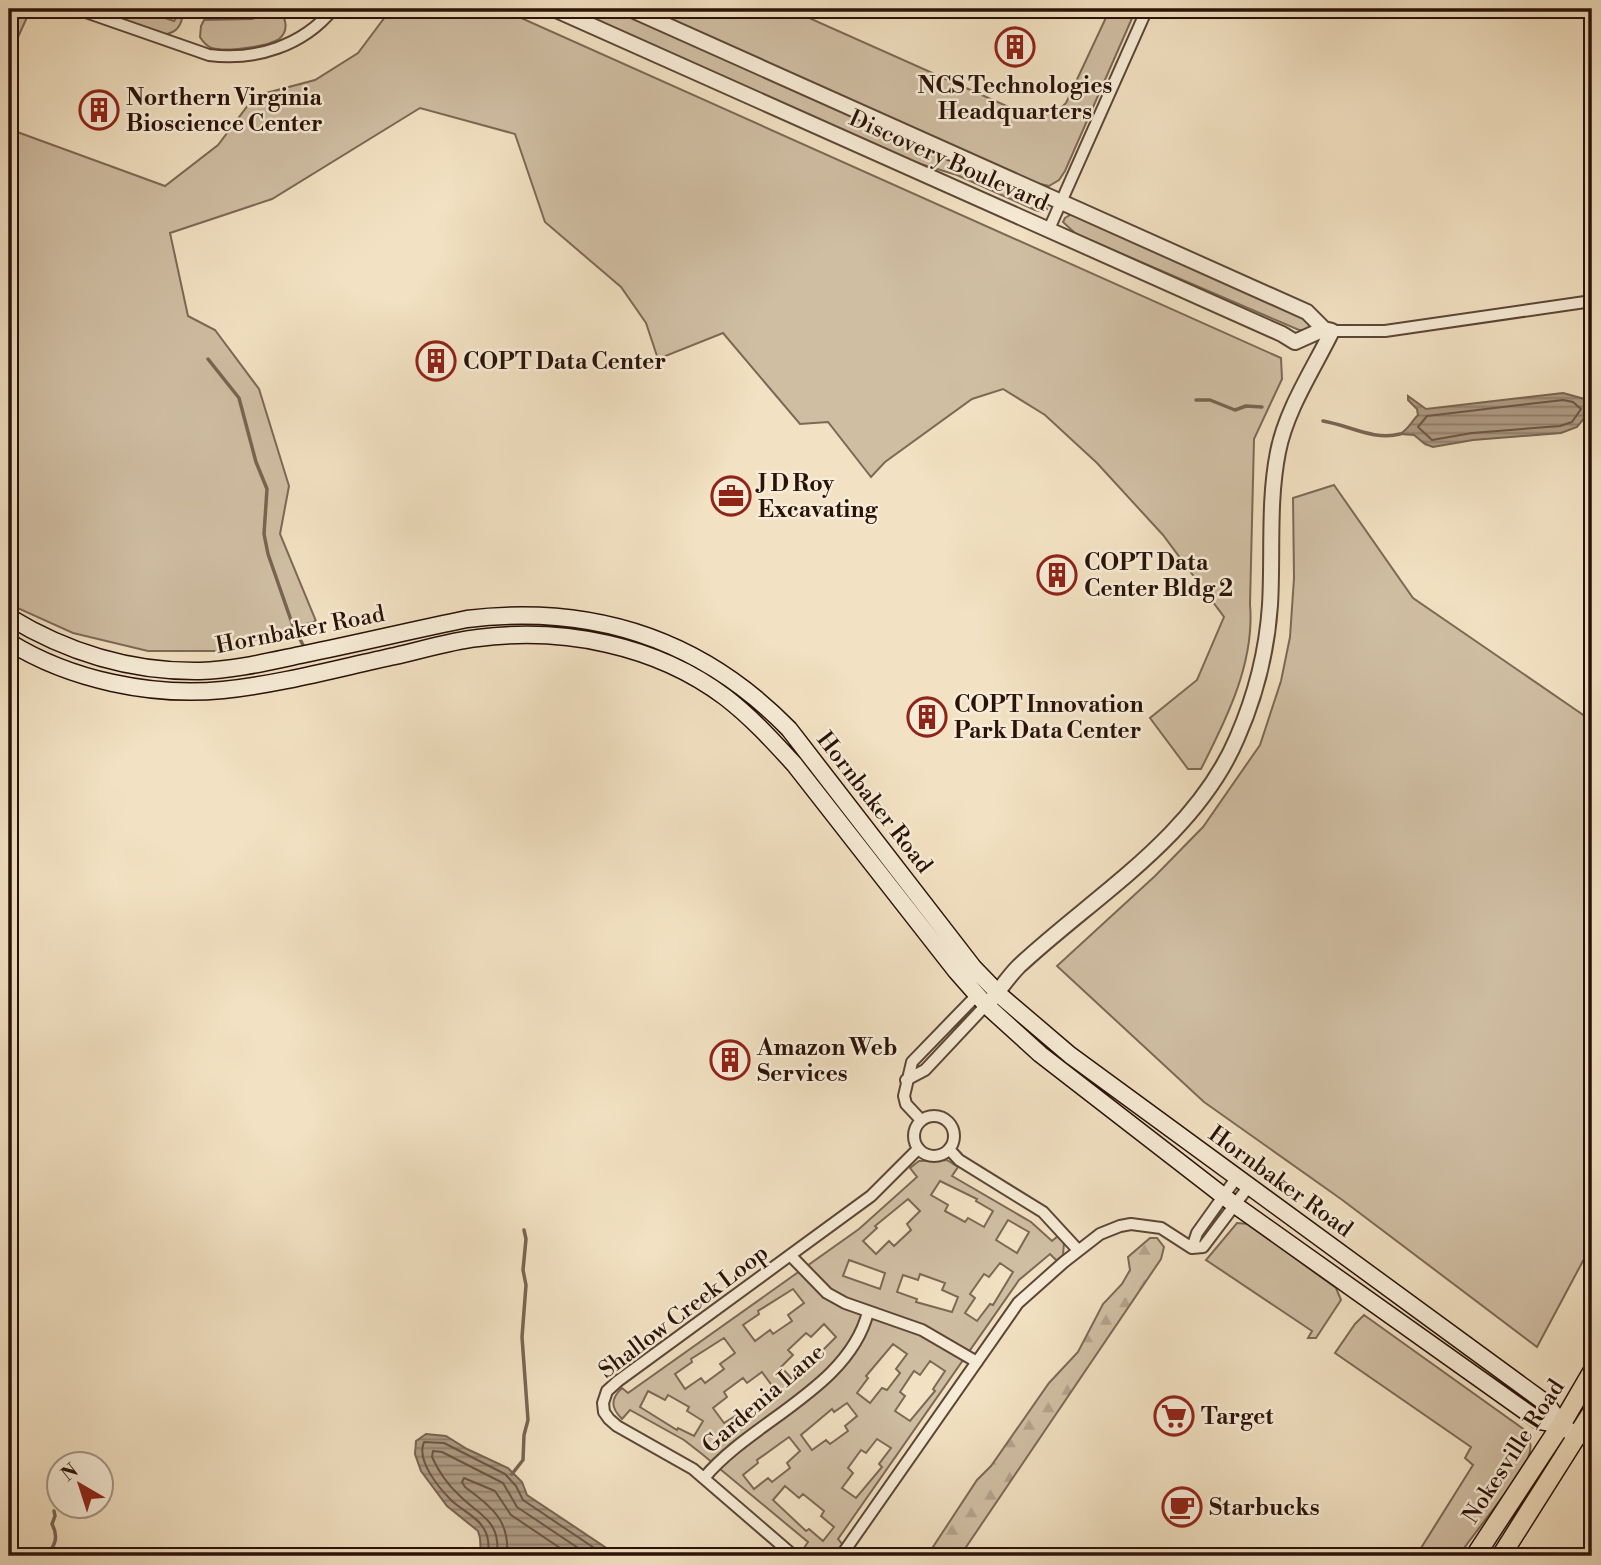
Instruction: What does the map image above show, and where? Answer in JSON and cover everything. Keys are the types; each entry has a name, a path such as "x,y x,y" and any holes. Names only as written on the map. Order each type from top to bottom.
{"highway":[{"name":"Nokesville Road","path":"1475,1556 1561,1425 1592,1372"},
{"name":"Nokesville Road","path":"1501,1556 1592,1412"}],"main road":[{"name":"Hornbaker Road","path":"9,617 50,641 106,660 144,667 200,671 242,667 405,632 501,615 531,614 576,618 643,634 670,644 717,669 766,705 789,729 987,994 1548,1404 1561,1425 1578,1437"},
{"path":"405,632 409,653"},
{"name":"Hornbaker Road","path":"9,642 52,664 95,678 137,687 194,691 224,690 262,683 479,638 545,635 575,637 645,655 679,670 724,696 765,732 1040,1054 1229,1201 1539,1421 1561,1425"}],"street":[{"path":"77,9 209,55 230,58 251,57 276,49 301,36 333,9"},
{"name":"Discovery Boulevard","path":"554,9 1049,229 1295,342 1328,330 1385,331 1592,301"},
{"name":"Discovery Boulevard","path":"630,9 1307,312 1328,330"},
{"path":"1049,229 1147,9"},
{"path":"921,1120 906,1104 904,1096 912,1062 1133,868 1185,818 1221,768 1237,740 1257,684 1270,608 1275,472 1280,442 1328,330"},
{"path":"933,1115 945,1118 950,1123 954,1134 949,1149 935,1156 918,1149 914,1130 921,1120 933,1115"},
{"name":"Shallow Creek Loop","path":"794,1556 693,1469 617,1426 604,1412 603,1403 607,1391 871,1196 918,1149"},
{"path":"949,1149 959,1160 1044,1212 1078,1250"},
{"path":"841,1556 1018,1303 1078,1250 1101,1234 1120,1226 1131,1224 1161,1228 1192,1248 1196,1233 1229,1201 1243,1182"},
{"path":"791,1256 827,1293 867,1312 922,1330 977,1362"},
{"name":"Gardenia Lane","path":"704,1478 753,1432 792,1406 833,1370 859,1337 867,1312"}],"green space":[{"path":"9,9 19,9 28,15 9,57"},
{"path":"87,9 139,9 174,21 177,17 182,19 175,30 163,35"},
{"path":"391,9 501,9 1281,358 1282,379 1254,439 1250,626 1244,668 1229,710 1201,769 1188,769 1150,718 1197,680 1224,617 1163,535 1097,463 1045,415 1003,389 972,399 885,462 871,477 828,422 800,424 723,333 658,359 646,323 621,287 545,222 515,134 420,108 272,199 170,233 188,316 215,330 259,389 289,486 280,534 316,621 219,651 148,651 73,633 13,606 9,602 9,129 165,186 218,145 255,96 315,80 358,53"},
{"path":"570,9 615,9 1042,200 1047,209 1044,212 1035,210 957,175 887,151"},
{"path":"645,9 789,9 1031,117 1060,109 1066,103 1110,9 1130,9 1133,16 1065,171 1059,180 1049,186 1036,183"},
{"path":"277,11 286,24 282,36 273,42 246,48 218,49 208,46 200,37 204,20 252,19"},
{"path":"1070,215 1303,315 1310,330 1299,330 1076,234 1063,222"},
{"path":"1334,485 1413,598 1592,721 1592,1244 1537,1347 1341,1199 1204,1102 1057,966 1155,876 1203,827 1260,745 1281,681 1290,637 1294,578 1293,498"},
{"path":"947,1160 958,1167 952,1176 1031,1222 1052,1241 1058,1236 1064,1243 1063,1255 1057,1261 1050,1254 1019,1280 838,1539 843,1545 840,1549 829,1556 810,1555 804,1548 808,1542 702,1454 684,1440 630,1410 622,1419 614,1407 614,1400 622,1388 628,1393 859,1229 917,1177 910,1168 919,1161","holes":["940,1181 977,1199 976,1201 993,1211 984,1227 968,1218 965,1222 945,1211 948,1205 931,1195","908,1199 920,1211 907,1224 911,1230 894,1246 889,1241 876,1254 863,1241 877,1228 875,1226","1008,1220 1029,1232 1017,1253 996,1240","849,1260 885,1273 880,1289 843,1276","1000,1263 1013,1272 993,1305 990,1304 977,1321 965,1313 975,1298 970,1294 984,1274 989,1277","920,1274 945,1283 942,1290 958,1297 952,1312 916,1302 917,1299 897,1292 903,1275 918,1280","793,1289 804,1303 788,1315 792,1321 773,1334 770,1330 755,1341 743,1325 759,1314 758,1311","824,1324 836,1337 822,1351 824,1354 793,1380 781,1367 793,1355 788,1350 806,1333 811,1337","724,1338 735,1353 720,1364 724,1369 705,1383 701,1378 685,1389 675,1374 692,1362 691,1359","893,1344 907,1354 896,1369 900,1373 887,1390 882,1388 870,1403 857,1393 868,1378 866,1376","930,1361 945,1371 933,1389 935,1391 910,1421 895,1411 905,1396 900,1392 914,1371 920,1375","762,1372 773,1387 758,1399 759,1401 724,1423 713,1408 727,1397 724,1392 743,1378 747,1383","648,1391 665,1400 668,1395 689,1407 687,1411 703,1421 694,1436 678,1428 677,1430 640,1407","847,1403 857,1416 845,1426 848,1431 830,1444 826,1440 812,1450 801,1435 832,1409 834,1412","789,1437 800,1451 787,1463 790,1468 772,1482 768,1478 754,1489 743,1475 758,1463 757,1460","877,1439 891,1448 879,1464 882,1467 856,1498 842,1488 853,1473 848,1468 861,1450 866,1453","785,1486 799,1498 803,1494 824,1511 821,1516 834,1527 823,1541 809,1529 806,1531 773,1500"]},
{"path":"1237,1223 1248,1224 1336,1288 1341,1300 1316,1338 1308,1338 1312,1331 1206,1260"},
{"path":"1150,1238 1157,1238 1164,1247 1161,1259 960,1556 927,1556 977,1480 991,1466 1049,1383 1078,1352 1103,1304 1122,1284 1130,1270 1128,1257"},
{"path":"1364,1315 1522,1428 1529,1438 1531,1446 1528,1458 1458,1556 1416,1556 1473,1465 1465,1458 1471,1447 1335,1353"}],"water":[{"path":"1563,393 1592,401 1592,409 1577,427 1561,433 1473,440 1433,447 1414,435 1400,434 1418,415 1408,396 1426,409"},
{"path":"426,1434 446,1436 508,1468 522,1482 527,1495 608,1549 624,1556 481,1556 478,1531 447,1506 421,1471 415,1454 416,1441"}],"waterway":[{"path":"208,359 239,398 256,462 267,489 264,534 268,554 293,626 303,645"},
{"path":"1196,400 1210,400 1235,410 1246,406 1262,407"},
{"path":"1323,421 1371,434 1400,434"},
{"path":"512,1474 523,1460 524,1435 528,1420 522,1337 526,1285 523,1270 526,1239 524,1230"},
{"path":"46,1556 55,1541 54,1520"}],"place":[{"name":"NCS Technologies Headquarters","path":"1015,47"},
{"name":"Northern Virginia Bioscience Center","path":"99,110"},
{"name":"COPT Data Center","path":"436,361"},
{"name":"J D Roy Excavating","path":"731,496"},
{"name":"COPT Data Center Bldg 2","path":"1057,575"},
{"name":"COPT Innovation Park Data Center","path":"927,717"},
{"name":"Amazon Web Services","path":"730,1060"},
{"name":"Target","path":"1174,1416"},
{"name":"Starbucks","path":"1182,1507"}]}
